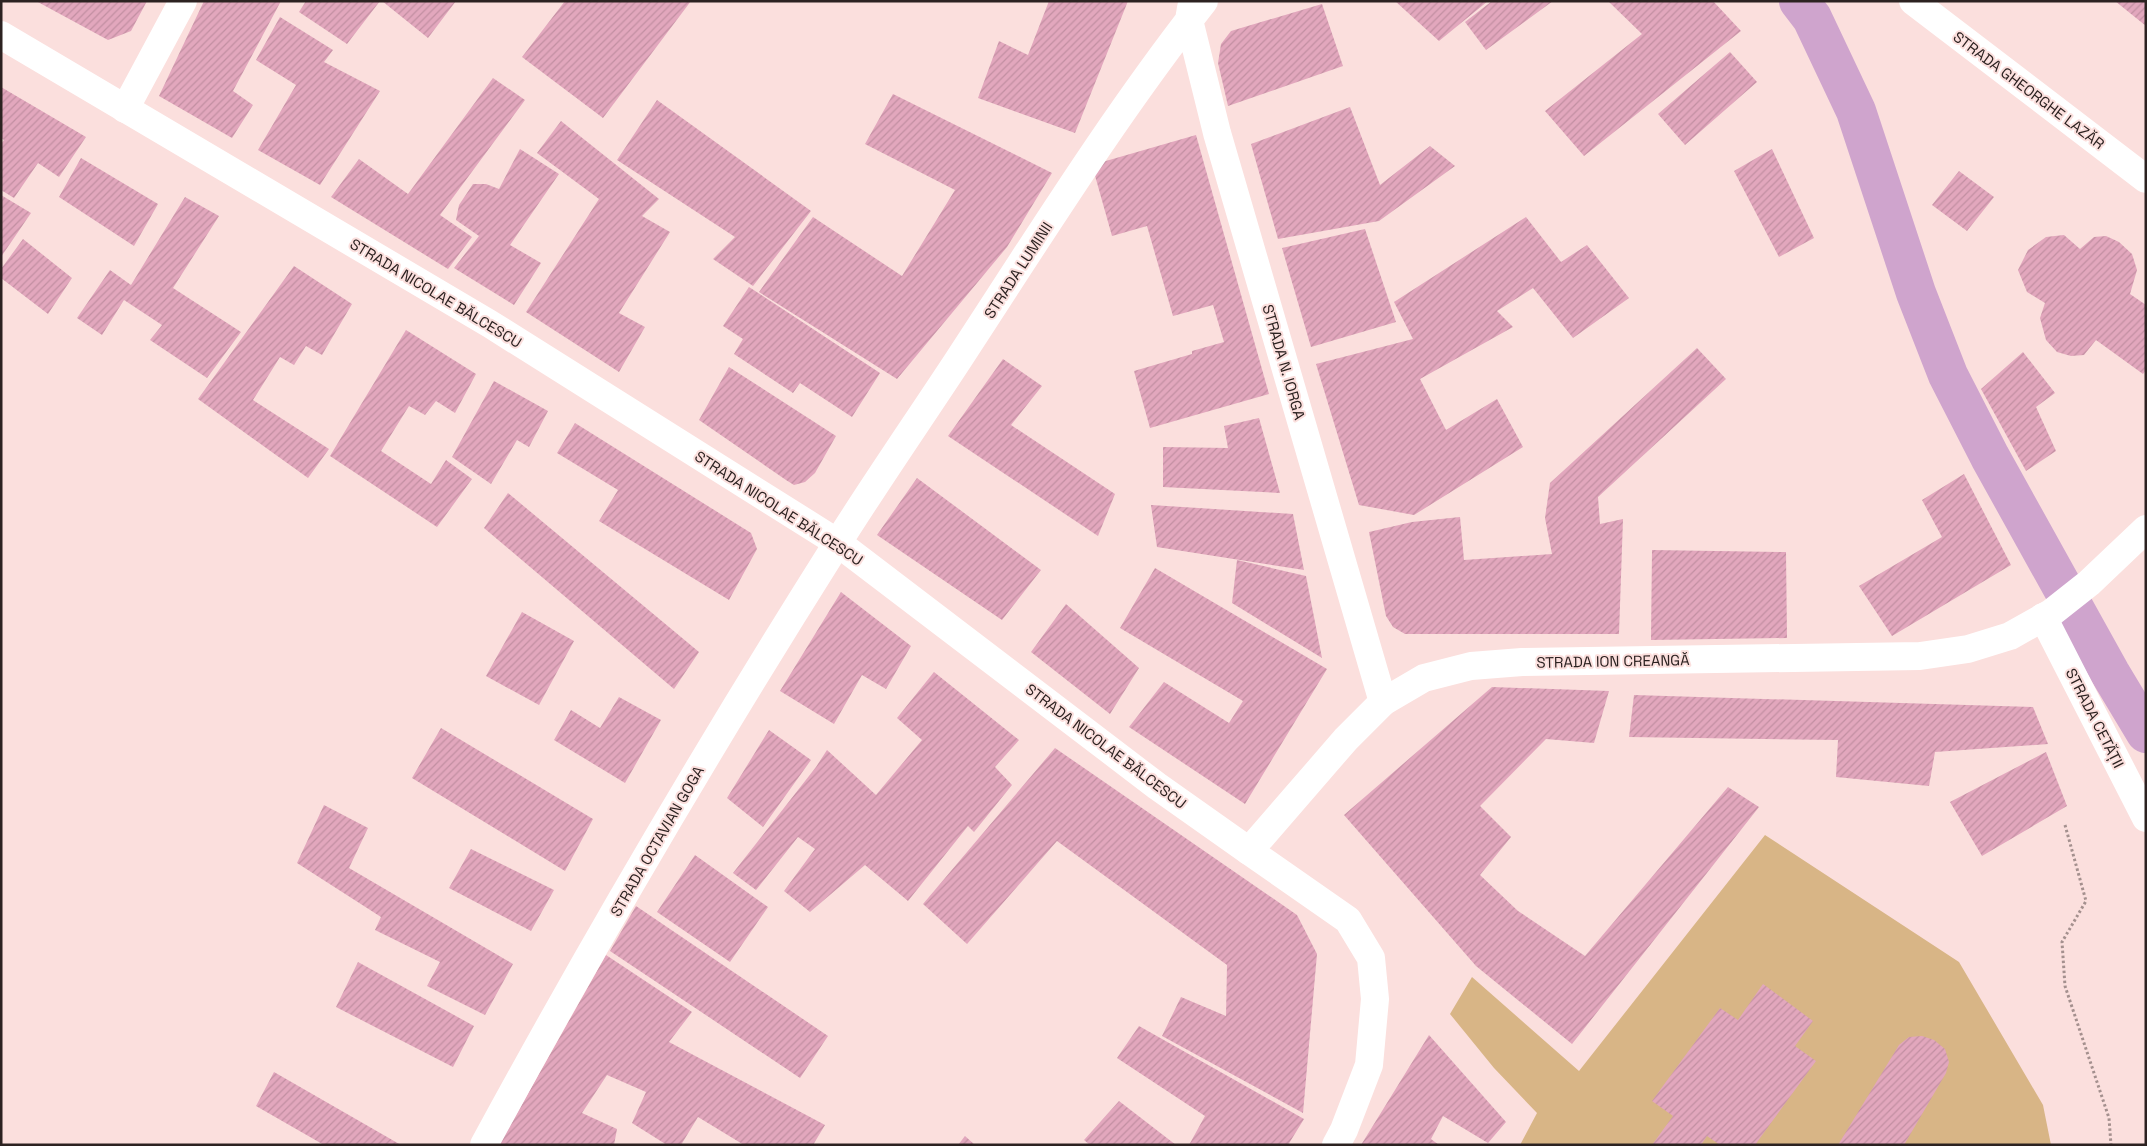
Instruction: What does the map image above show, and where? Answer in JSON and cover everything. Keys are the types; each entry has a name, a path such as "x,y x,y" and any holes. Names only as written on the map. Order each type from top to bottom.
{"street":[{"path":"125,109 183,1"},
{"name":"STRADA GHEORGHE LAZĂR","path":"1913,1 2146,179"},
{"name":"STRADA LUMINII","path":"838,543 1132,97 1195,8"},
{"name":"STRADA N. IORGA","path":"1195,8 1217,133 1382,702"},
{"name":"STRADA NICOLAE BĂLCESCU","path":"1,35 490,324 838,543 1157,786 1348,920 1370,958 1375,999 1369,1065 1344,1130 1336,1145"},
{"path":"2047,615 2089,583 2146,529"},
{"name":"STRADA OCTAVIAN GOGA","path":"484,1145 535,1051 659,838 782,632 838,543"},
{"name":"STRADA ION CREANGĂ","path":"1249,850 1346,739 1382,702 1424,678 1471,666 1532,662 1920,656 1968,649 2010,636 2047,615"},
{"name":"STRADA CETĂȚII","path":"2047,615 2146,818"}],"path":[{"path":"2065,825 2086,901 2062,942 2065,986 2109,1118 2111,1145"}],"shaded area":[{"path":"1765,835 1959,962 2043,1105 2051,1145 1520,1145 1537,1113 1494,1068 1450,1014 1472,977 1579,1071"}],"building":[{"path":"36,1 147,1 131,31 108,40"},
{"path":"204,1 281,1 233,91 253,105 232,138 159,96"},
{"path":"306,1 380,1 347,44 299,12"},
{"path":"382,1 456,1 428,38"},
{"path":"565,1 691,1 603,118 522,57"},
{"path":"1049,1 1128,1 1075,133 978,98 999,41 1028,55"},
{"path":"1395,1 1488,1 1439,41"},
{"path":"1492,1 1553,1 1486,50 1465,22"},
{"path":"1608,1 1713,1 1741,31 1584,156 1545,111 1642,34"},
{"path":"2115,1 2146,1 2146,26"},
{"path":"1322,4 1343,66 1228,106 1218,63 1221,44 1231,31"},
{"path":"280,17 333,50 324,62 380,91 320,185 258,150 296,85 256,60"},
{"path":"1730,52 1757,82 1685,145 1658,114"},
{"path":"493,78 525,100 440,215 472,237 448,269 331,197 359,159 408,194"},
{"path":"1,87 86,137 59,177 38,163 14,198 1,190 1,144 4,140 1,138"},
{"path":"893,94 1052,173 1007,247 897,379 759,292 813,217 902,276 955,190 865,144"},
{"path":"657,100 811,211 753,286 713,259 735,237 617,160"},
{"path":"1350,107 1380,185 1430,146 1455,166 1379,221 1278,239 1251,144"},
{"path":"561,121 659,199 642,216 670,232 619,313 645,327 619,372 526,312 599,199 537,153"},
{"path":"1196,135 1269,394 1150,428 1134,371 1192,354 1192,351 1224,342 1213,305 1173,316 1147,226 1112,236 1092,165"},
{"path":"520,149 559,174 510,245 541,263 514,305 454,268 479,236 456,220 459,205 473,184 486,184 499,189"},
{"path":"1772,149 1814,238 1779,257 1734,171"},
{"path":"81,158 158,204 134,246 59,197"},
{"path":"1959,171 1994,197 1967,231 1932,205"},
{"path":"1,195 31,213 1,257"},
{"path":"185,197 219,216 173,288 241,332 207,378 150,340 162,325 124,300 102,335 77,318 110,270 131,285"},
{"path":"1526,217 1561,262 1587,245 1629,298 1573,338 1533,288 1497,311 1513,327 1420,379 1446,430 1497,399 1523,447 1414,515 1359,505 1316,364 1413,339 1394,302"},
{"path":"1365,229 1396,322 1311,347 1282,248"},
{"path":"2064,235 2080,249 2094,237 2106,236 2119,242 2132,254 2137,270 2130,294 2146,305 2146,370 2143,374 2096,340 2084,355 2071,356 2057,352 2046,340 2040,318 2045,303 2027,292 2018,270 2028,250 2046,237"},
{"path":"23,239 72,278 48,314 1,278 1,269"},
{"path":"294,266 352,304 322,355 306,346 294,365 280,357 253,400 329,449 308,478 198,399"},
{"path":"749,287 880,373 852,417 800,383 793,393 734,354 743,339 723,326"},
{"path":"406,330 476,374 455,413 436,401 425,415 409,406 381,451 431,484 446,460 472,479 437,527 330,456"},
{"path":"1697,348 1726,379 1598,497 1600,524 1623,519 1619,634 1405,634 1393,627 1386,616 1369,532 1412,522 1460,517 1464,560 1552,554 1545,518 1550,483"},
{"path":"2023,352 2055,393 2036,407 2056,451 2026,471 1981,389"},
{"path":"1003,359 1042,386 1011,425 1115,494 1098,536 948,436"},
{"path":"729,367 836,436 815,473 805,482 794,485 699,420"},
{"path":"494,381 548,411 529,447 517,440 491,484 452,457"},
{"path":"1259,418 1280,493 1163,487 1163,447 1228,448 1224,426"},
{"path":"575,423 751,533 757,549 729,600 599,521 618,490 557,453"},
{"path":"1964,474 2011,565 1892,636 1859,586 1942,537 1922,500"},
{"path":"917,478 1041,570 1002,620 877,535"},
{"path":"508,493 699,652 674,689 484,528"},
{"path":"1151,505 1293,514 1304,570 1157,547"},
{"path":"1652,550 1786,552 1787,638 1651,640"},
{"path":"1237,560 1306,576 1322,658 1232,603"},
{"path":"1155,568 1327,669 1245,804 1129,727 1164,682 1229,723 1243,701 1120,628"},
{"path":"841,592 911,646 886,689 862,675 834,724 780,691"},
{"path":"1066,604 1139,668 1110,714 1031,652"},
{"path":"522,612 574,641 539,705 486,676"},
{"path":"934,672 1019,740 995,767 1012,785 974,832 968,826 908,901 865,865 810,912 784,891 815,849 798,837 756,890 733,873 816,767 827,750 876,795 922,740 897,718"},
{"path":"1492,687 1609,691 1594,743 1546,739 1480,806 1511,837 1480,875 1518,911 1585,956 1728,787 1759,807 1572,1044 1476,966 1344,815"},
{"path":"1634,695 2033,707 2048,744 1935,752 1929,786 1836,777 1838,740 1629,737"},
{"path":"619,697 661,720 625,783 554,740 571,710 600,728"},
{"path":"441,728 593,819 565,871 412,778"},
{"path":"769,730 811,760 763,827 727,798"},
{"path":"1055,748 1297,915 1317,954 1303,1113 1162,1036 1181,997 1226,1016 1227,965 1057,841 967,944 923,904"},
{"path":"2046,752 2067,806 1982,856 1950,802"},
{"path":"324,805 368,828 349,868 513,964 485,1015 427,986 440,962 375,930 381,917 297,863"},
{"path":"471,849 554,890 531,931 449,888"},
{"path":"695,855 768,907 730,962 657,912"},
{"path":"636,906 828,1036 800,1078 610,951"},
{"path":"606,955 692,1012 669,1042 825,1125 813,1145 744,1145 698,1117 681,1145 667,1145 632,1123 646,1092 607,1075 582,1113 617,1129 614,1145 499,1145"},
{"path":"358,962 474,1026 453,1067 336,1007"},
{"path":"1763,984 1813,1021 1795,1046 1816,1061 1755,1145 1720,1145 1707,1136 1701,1145 1652,1145 1673,1116 1652,1101 1720,1008 1738,1020"},
{"path":"1139,1026 1304,1119 1288,1145 1189,1145 1205,1116 1117,1058"},
{"path":"1429,1035 1506,1122 1488,1143 1443,1116 1431,1139 1439,1145 1361,1145"},
{"path":"1922,1036 1934,1040 1945,1049 1949,1062 1946,1073 1904,1145 1838,1145 1899,1045 1909,1037"},
{"path":"274,1072 401,1145 324,1145 256,1106"},
{"path":"1119,1101 1176,1145 1090,1145 1084,1140"},
{"path":"965,1136 975,1145 958,1145"}],"waterway":[{"path":"1799,1 1812,18 1856,111 1916,293 1948,375 1990,457 2110,673 2146,733"}]}
